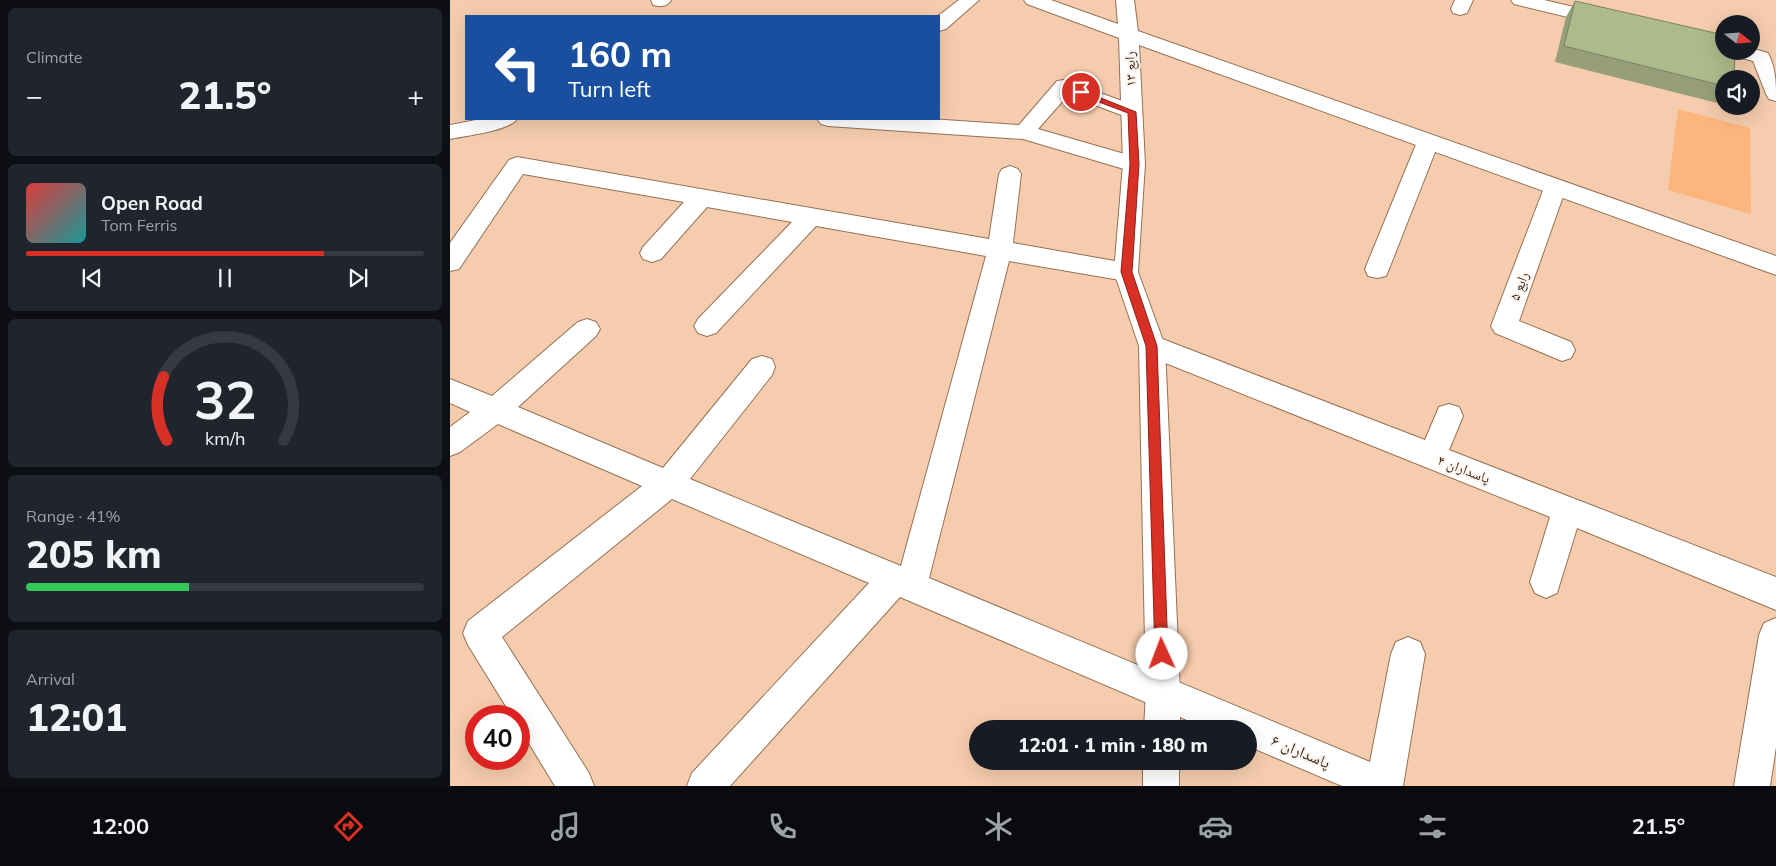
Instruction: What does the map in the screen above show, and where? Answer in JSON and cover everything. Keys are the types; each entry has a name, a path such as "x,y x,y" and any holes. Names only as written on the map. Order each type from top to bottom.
{"street":[{"path":"940,23 970,0"},
{"path":"1033,0 1776,266"},
{"name":"رابع ۱۳","path":"1125,0 1129,35 1134,164 1126,272 1152,346 1163,692 1162,720"},
{"path":"1520,0 1627,25"},
{"path":"1760,57 1776,94"},
{"path":"1024,132 1064,86 1132,112"},
{"path":"450,132 503,120"},
{"path":"843,120 1024,132 1134,164"},
{"path":"1377,269 1428,142"},
{"path":"450,262 517,165 1126,272"},
{"path":"705,786 903,583 1000,250 1010,174"},
{"name":"رابع ۵","path":"1556,188 1504,326 1562,350"},
{"path":"652,253 702,197"},
{"path":"707,326 810,216"},
{"path":"450,443 495,410 587,329"},
{"name":"پاسداران ۴","path":"1152,346 1757,584 1776,594"},
{"path":"576,786 480,633 668,484 762,367"},
{"name":"پاسداران ۶","path":"450,391 1384,786"},
{"path":"1432,457 1449,416"},
{"path":"1546,582 1567,510"},
{"path":"1761,772 1776,635"},
{"path":"1384,786 1408,654"},
{"path":"1161,770 1161,786"}],"shaded area":[{"path":"1678,109 1750,128 1751,214 1668,190"}],"building":[{"path":"1575,1 1715,33 1715,60 1735,60 1734,70 1715,70 1715,84 1564,46"}],"route":[{"path":"1081,92 1132,112 1134,164 1126,272 1152,346 1162,654"}]}
